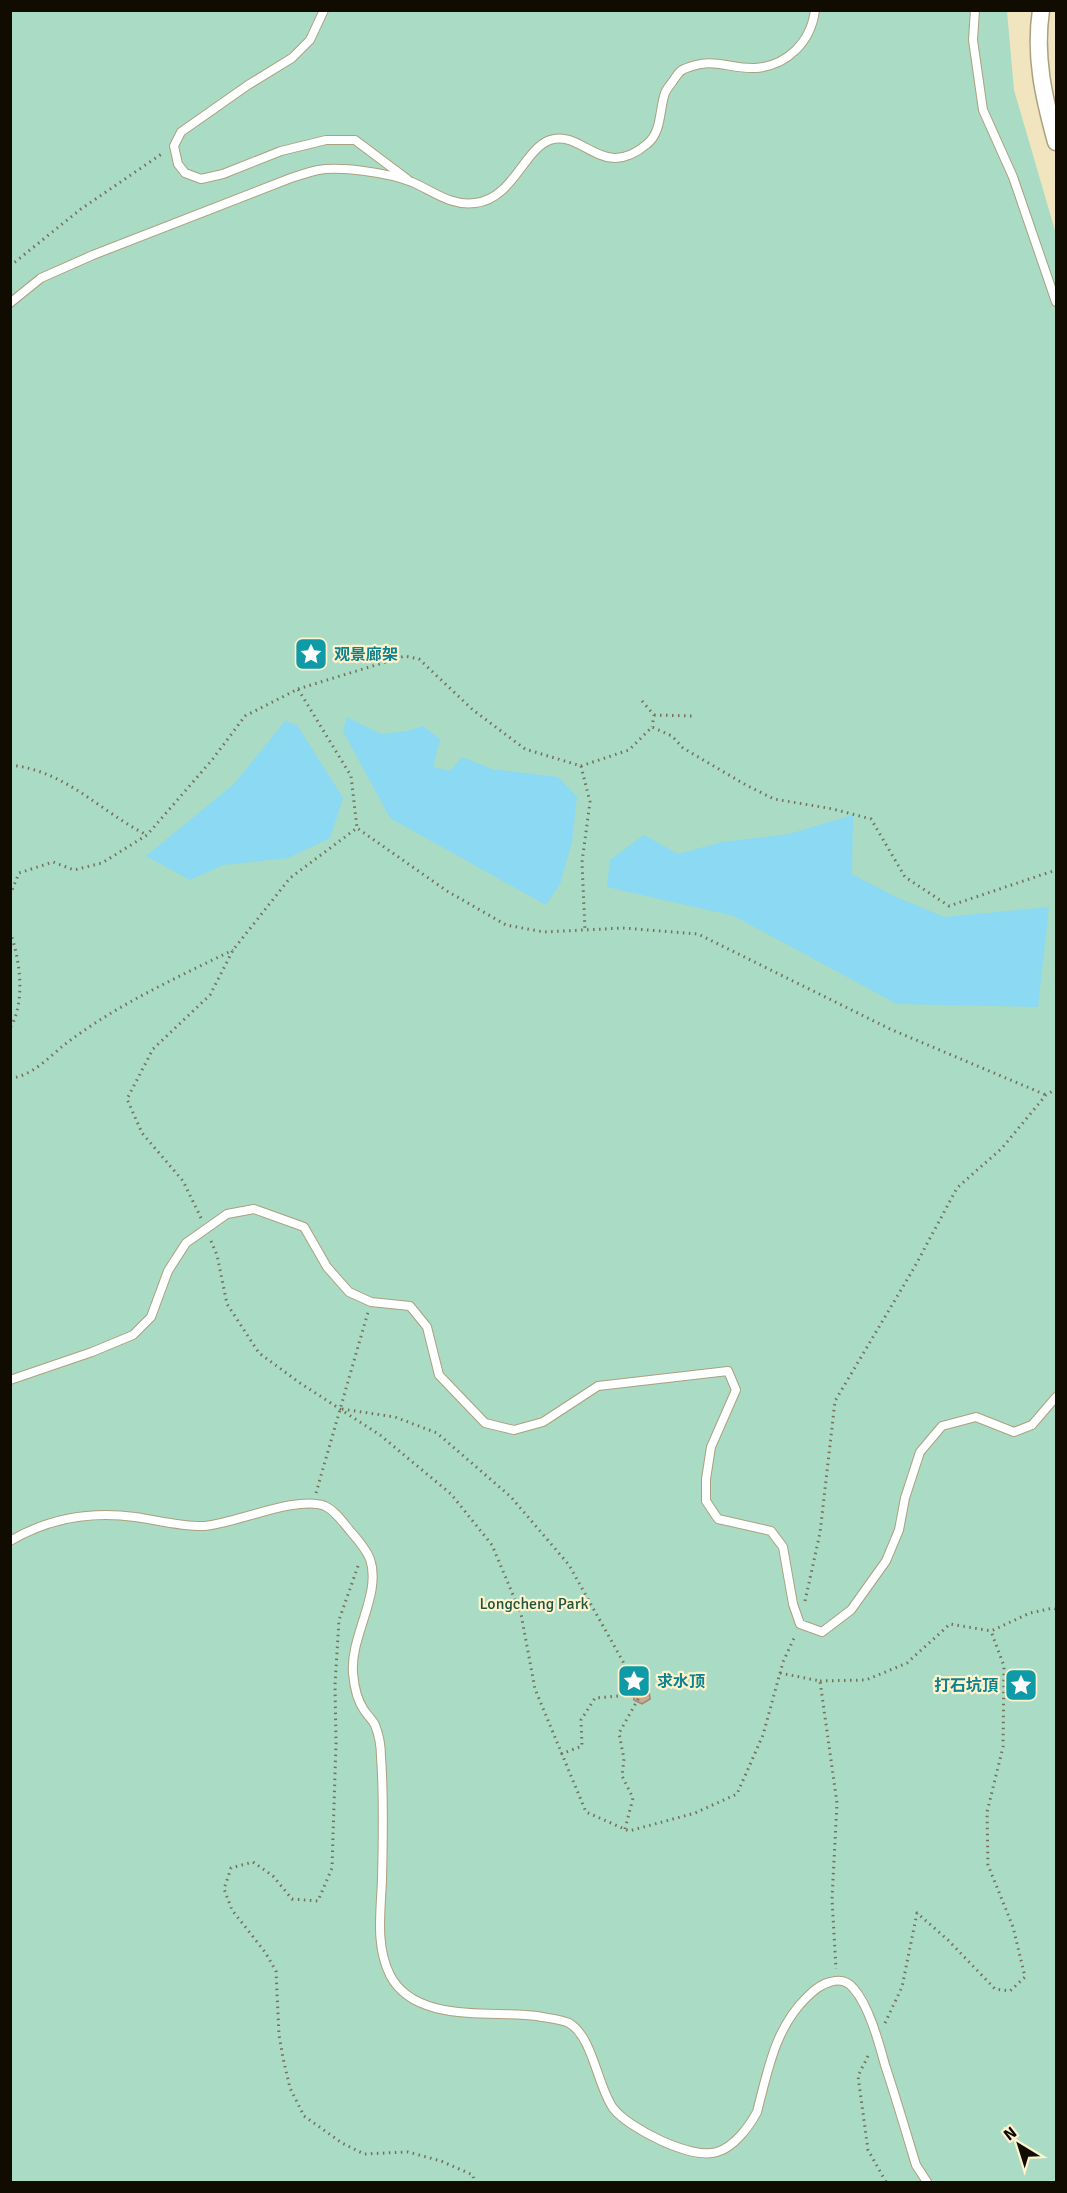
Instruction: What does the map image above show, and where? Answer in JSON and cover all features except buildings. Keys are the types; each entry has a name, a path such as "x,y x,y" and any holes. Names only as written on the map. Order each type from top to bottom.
{"street":[{"path":"1041,10 1038,45 1040,76 1043,97 1056,142"}],"lane":[{"path":"324,10 310,40 292,58 248,85 181,132 174,146 178,164 185,173 201,179 223,174 281,151 326,140 355,140 411,182 448,201 477,203 501,192 541,146 550,140 570,141 612,159 627,155 648,143 657,130 665,92 681,70 706,62 755,68 783,62 802,45 815,10"},
{"path":"975,10 973,40 983,110 1013,177 1056,302"},
{"path":"10,303 41,278 93,255 291,178 319,170 342,169 411,182"},
{"path":"10,1380 134,1335 151,1317 168,1271 186,1243 227,1214 254,1209 304,1227 327,1267 349,1292 371,1302 410,1306 427,1327 439,1375 485,1423 514,1430 543,1422 598,1386 728,1371 736,1390 711,1447 706,1479 706,1501 717,1519 771,1531 783,1547 793,1604 800,1624 822,1632 851,1610 886,1561 899,1530 905,1498 920,1452 942,1426 976,1417 1014,1432 1032,1425 1056,1397"},
{"path":"10,1541 51,1522 92,1515 132,1517 200,1526 230,1521 287,1506 313,1504 325,1506 335,1512 364,1547 370,1559 372,1580 353,1655 352,1671 363,1710 376,1727 381,1755 380,1927 382,1954 392,1978 408,1997 419,2003 444,2010 530,2015 567,2022 577,2029 583,2038 606,2096 620,2116 631,2124 686,2150 706,2153 726,2148 752,2121 757,2112 774,2047 784,2026 797,2008 816,1988 826,1982 836,1980 847,1982 855,1989 873,2023 916,2165 927,2182"}],"path":[{"path":"10,266 81,209 174,146"},
{"path":"10,895 19,873 53,862 75,870 102,863 147,835 212,760 245,716 298,688 405,656 419,659 473,710 525,749 581,766 629,750 652,727 654,715"},
{"path":"298,688 351,777 357,828 447,891 506,925 544,932 623,928 698,934 890,1029 1046,1095"},
{"path":"642,701 654,715 693,716"},
{"path":"652,727 672,736 683,748 774,799 833,809 872,819 905,877 949,906 1056,870"},
{"path":"10,765 27,766 71,784 124,823 147,835"},
{"path":"581,766 590,802 582,862 585,930"},
{"path":"290,878 357,828"},
{"path":"10,932 16,947 20,972 16,1018 10,1028"},
{"path":"10,1078 38,1067 86,1029 149,991 233,950"},
{"path":"313,1504 371,1302"},
{"path":"340,1408 395,1418 437,1433 511,1497 569,1565 641,1694"},
{"path":"364,1547 339,1620 335,1685 336,1743 332,1868 318,1901 292,1899 273,1876 253,1862 231,1868 224,1889 232,1910 265,1952 276,1971 279,2035 283,2058 290,2088 304,2116 342,2143 364,2154 408,2152 441,2161 473,2175 474,2182"},
{"path":"780,1673 820,1681 866,1680 907,1663 950,1624 991,1631 1030,1613 1056,1609"},
{"path":"886,2182 868,2150 858,2076 902,1987 917,1913 948,1940 995,1989 1010,1991 1025,1977 1013,1927 988,1865 987,1812 1003,1747 1004,1666 991,1631"},
{"path":"820,1681 837,1803 832,1899 836,1980"},
{"path":"561,1754 582,1746 581,1720 595,1698 641,1694"},
{"path":"625,1829 633,1798 622,1776 624,1759 619,1734 641,1694"}],"green space":[{"name":"Longcheng Park","path":"11,11 1007,11 1014,90 1056,234 1056,2182 11,2182"}],"water":[{"path":"347,717 381,734 407,731 423,726 440,739 433,767 450,771 462,757 492,769 558,777 577,797 572,842 560,884 546,905 390,818 343,731"},
{"path":"285,721 297,725 343,798 330,838 288,858 223,865 190,880 146,856 234,784"},
{"path":"853,815 852,874 894,896 944,917 1049,907 1038,1007 897,1004 734,916 607,887 610,860 644,835 678,854 722,842 789,834"}],"place":[{"name":"观景廊架","path":"311,654"},
{"name":"求水顶","path":"634,1681"},
{"name":"打石坑頂","path":"1021,1685"}]}
